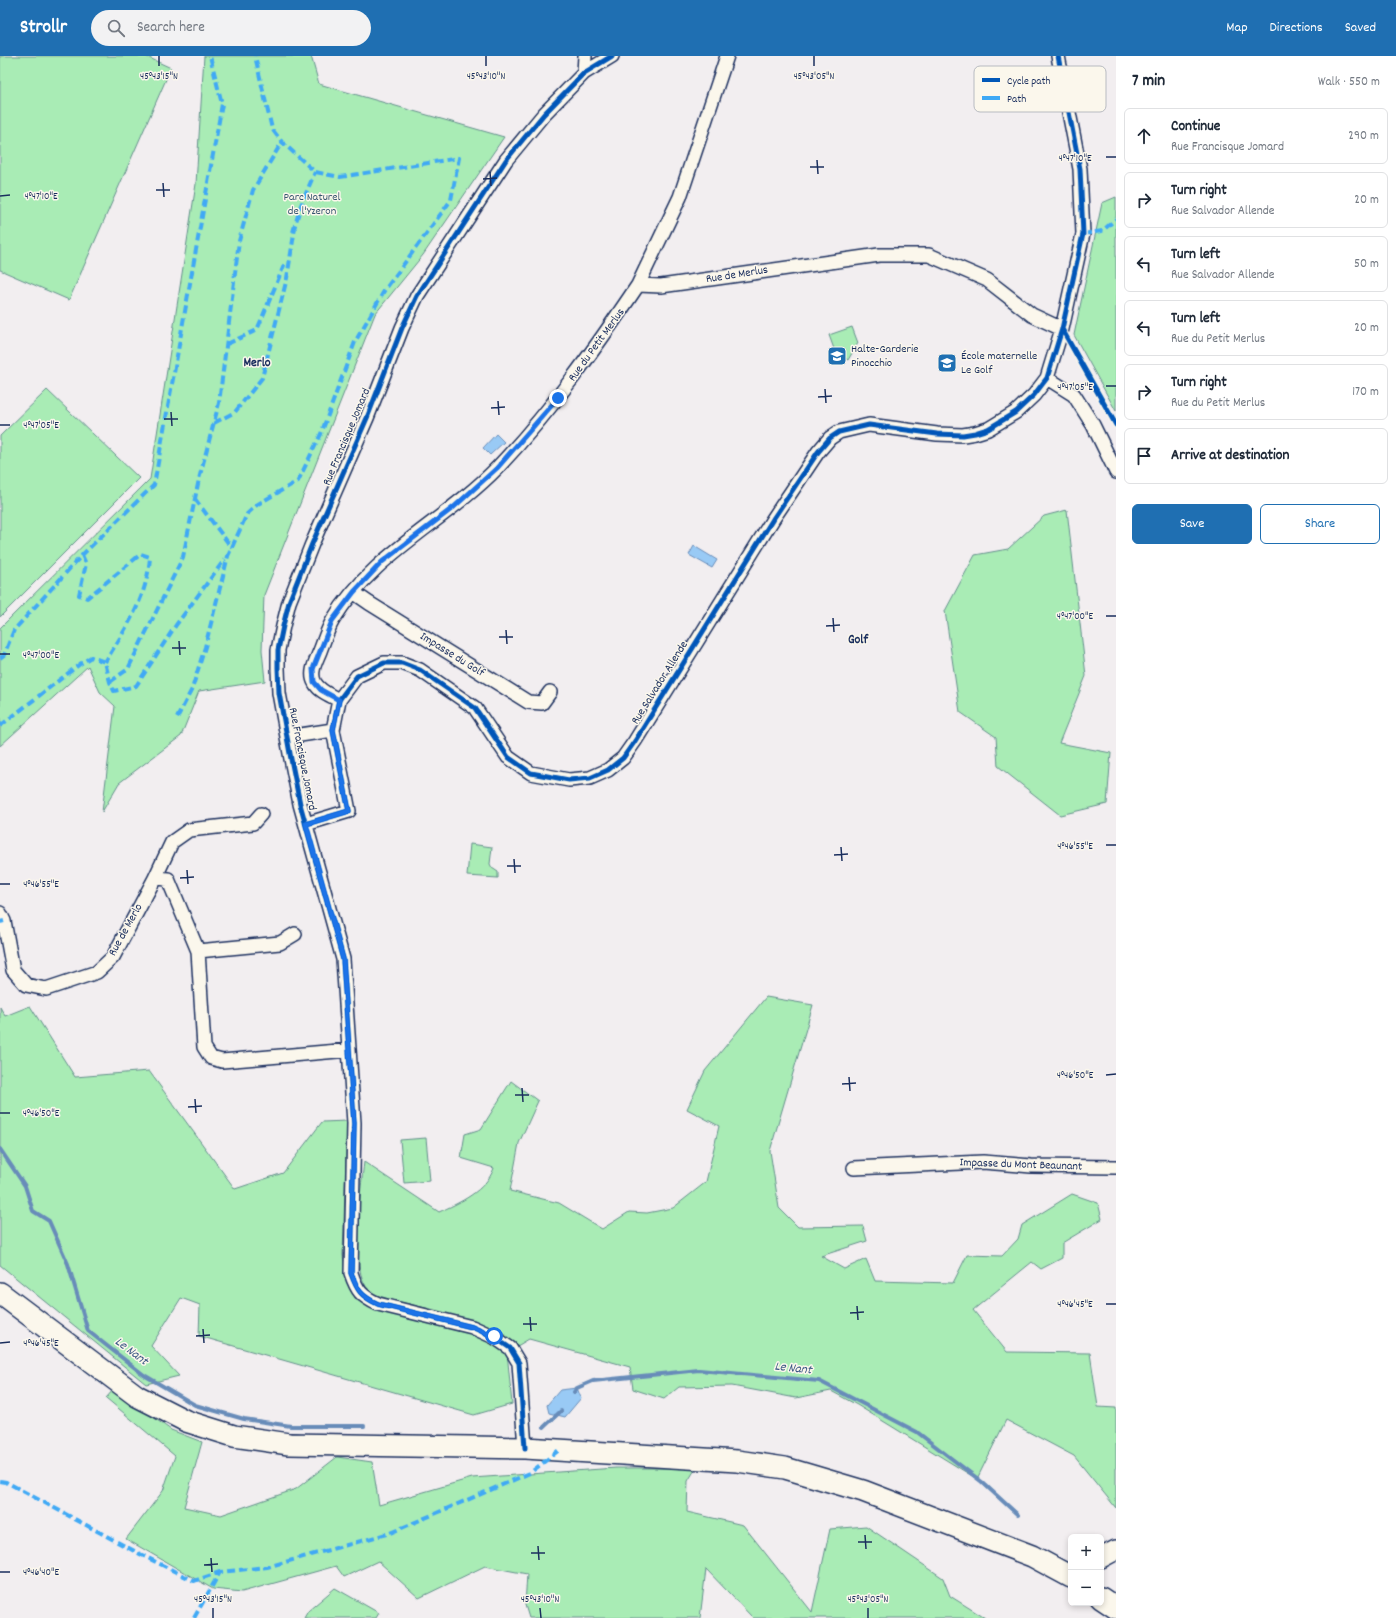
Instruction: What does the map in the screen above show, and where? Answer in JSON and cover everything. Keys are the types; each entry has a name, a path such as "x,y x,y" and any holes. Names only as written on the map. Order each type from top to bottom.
{"main road":[{"path":"0,1293 137,1396 186,1422 228,1434 289,1444 525,1448 737,1460 785,1468 863,1491 1032,1556 1068,1575"},
{"path":"1104,1600 1116,1608"}],"street":[{"path":"584,73 585,56"},
{"name":"Rue Francisque Jomard","path":"525,1448 519,1363 510,1348 494,1336 472,1327 378,1304 364,1298 356,1286 351,1273 350,1258 354,1123 343,959 295,779 279,693 278,650 290,602 312,544 367,418 402,328 418,296 439,261 506,160 544,114 584,73 612,56"},
{"path":"638,285 680,197 727,56"},
{"name":"Rue Salvador Allende","path":"1058,56 1060,66"},
{"name":"Rue Salvador Allende","path":"306,824 349,811 333,730 339,700 357,676 384,663 402,664 420,670 475,708 508,757 531,773 569,780 590,778 608,770 623,758 635,741 773,519 818,452 830,438 839,432 868,425 937,434 963,435 988,429 1016,412 1034,395 1048,378 1062,329 1083,234 1080,169 1069,112"},
{"name":"Rue de Merlus","path":"638,285 661,286 879,255 929,255 987,280 1032,315 1062,329"},
{"name":"Rue du Petit Merlus","path":"339,700 321,690 314,682 313,669 332,621 354,592 382,562 454,507 497,468 558,398 598,345 638,285"},
{"path":"1048,378 1074,395 1093,425 1116,472"},
{"name":"Impasse du Golf","path":"354,592 368,603 528,702 542,703 550,692"},
{"path":"287,737 333,730"},
{"name":"Rue de Merlo","path":"0,913 4,921 13,970 26,985 46,989 97,972 113,958 172,842 189,830 253,823 261,814"},
{"path":"155,878 168,879 198,951 204,1047 211,1058 222,1062 349,1050"},
{"path":"198,951 280,943 295,934"},
{"name":"Impasse du Mont Beaunant","path":"854,1168 983,1162 1031,1166 1116,1167"},
{"path":"1104,1556 1116,1550"}],"green space":[{"path":"0,56 145,56 171,68 69,300 0,270"},
{"name":"Parc Naturel de l'Yzeron","path":"204,56 311,56 319,84 504,137 423,255 375,314 264,595 262,650 265,681 199,691 181,736 119,783 102,812 115,706 100,692 88,666 0,746 0,628 150,479 196,184"},
{"path":"1116,197 1116,411 1074,335 1102,203"},
{"path":"852,327 858,343 848,360 836,353 832,355 830,351 834,349 829,335"},
{"path":"47,390 139,478 0,617 0,436"},
{"path":"1067,510 1086,676 1059,743 1111,753 1107,804 1060,815 998,766 996,737 960,712 945,611 975,555 1008,549 1044,516"},
{"path":"470,844 492,847 490,864 492,868 498,872 498,878 467,876"},
{"path":"766,997 813,1005 770,1151 779,1208 798,1227 863,1226 867,1241 821,1256 844,1269 866,1259 875,1281 953,1283 967,1255 1002,1256 1018,1239 1022,1225 1072,1194 1098,1203 1102,1219 1062,1243 1062,1258 1041,1269 1032,1262 973,1310 1007,1352 1090,1353 1098,1407 1116,1408 1116,1508 1074,1456 1006,1420 977,1479 857,1405 831,1391 796,1398 732,1386 679,1387 664,1399 633,1389 630,1367 529,1339 507,1352 512,1404 474,1415 199,1336 200,1305 181,1298 151,1346 179,1376 146,1384 0,1265 0,1007 5,1016 30,1006 75,1077 149,1071 235,1189 283,1173 322,1122 347,1121 343,1255 345,1273 356,1300 427,1323 429,1309 381,1297 370,1291 363,1281 359,1267 358,1230 364,1162 439,1212 455,1205 478,1190 485,1183 494,1168 461,1158 465,1134 481,1129 511,1081 538,1101 519,1143 510,1191 559,1203 602,1229 629,1212 647,1213 673,1208 706,1182 719,1126 687,1109 705,1071"},
{"path":"426,1138 430,1181 404,1183 400,1140"},
{"path":"114,1389 171,1430 202,1442 184,1507 221,1515 296,1489 337,1457 372,1462 379,1505 472,1478 616,1468 696,1468 688,1481 687,1512 743,1525 812,1612 830,1529 866,1526 943,1578 950,1596 985,1618 753,1618 706,1569 700,1618 529,1618 525,1605 527,1574 485,1566 419,1598 378,1561 344,1577 336,1566 242,1592 213,1589 126,1539 163,1491 175,1456 106,1398"},
{"path":"335,1588 379,1613 376,1618 304,1618 308,1611"}],"water":[{"path":"496,434 504,442 490,455 483,448"},
{"path":"694,546 717,560 712,568 689,555"},
{"path":"577,1388 581,1398 565,1417 549,1413 547,1405 560,1390"}],"waterway":[{"name":"Le Nant","path":"0,1149 25,1186 33,1211 49,1221 68,1264 88,1331 144,1375 195,1405 244,1419 291,1426 364,1426"},
{"name":"Le Nant","path":"574,1392 577,1388 593,1381 699,1370 819,1381 917,1432 982,1482 1018,1515"},
{"name":"Le Nant","path":"544,1427 561,1411"}],"marked path":[{"path":"0,658 4,655 14,630 82,555 154,485 222,104 210,56"},
{"path":"177,718 192,689 205,647 228,556 247,514 258,504 298,481 321,434 355,342 384,291 451,200 459,158 340,177 315,172 282,142 272,129 255,56"},
{"path":"110,682 128,669 183,557 199,479 219,403 239,241 253,190 282,142"},
{"path":"293,232 301,205 315,172"},
{"path":"1083,234 1102,231 1116,219"},
{"path":"214,423 235,412 262,378 287,278 295,228"},
{"path":"227,344 257,330 285,263"},
{"path":"195,499 232,548"},
{"path":"82,555 86,564 79,595 87,598 141,554 150,557 145,586 140,600 128,625 105,662"},
{"path":"0,726 91,657 105,662 114,691 136,686 176,625 225,559"},
{"path":"0,922 4,921"},
{"path":"194,1618 220,1572 267,1567 390,1533 530,1473 559,1450"},
{"path":"0,1481 6,1482 138,1553 194,1581 220,1572"}],"cycle path":[{"path":"525,1448 519,1363 510,1348 494,1337 472,1327 378,1304 360,1292 351,1273 354,1123 343,959 300,804 279,693 278,650 289,602 312,544 367,418 402,328 417,296 506,160 544,114 584,73 612,56"},
{"path":"1058,56 1060,66"},
{"path":"306,824 349,811 333,730 339,700 357,676 384,663 402,663 420,670 475,708 508,757 531,773 569,780 590,778 608,770 623,758 635,741 773,519 818,452 830,438 839,432 869,425 937,434 963,435 988,429 1016,412 1034,395 1047,378 1062,329 1083,234 1080,169 1069,112"},
{"path":"1062,329 1116,425"}],"place":[{"name":"Halte-Garderie Pinocchio","path":"837,356"},
{"name":"École maternelle Le Golf","path":"947,363"}],"district":[{"name":"Merlo","path":"257,363"},
{"name":"Golf","path":"858,640"}],"route":[{"path":"494,1336 472,1327 378,1304 364,1298 356,1286 351,1273 350,1258 354,1123 343,959 306,824 349,811 333,730 339,700 321,690 314,682 313,669 332,621 354,592 382,562 454,507 497,468 558,398"}]}
